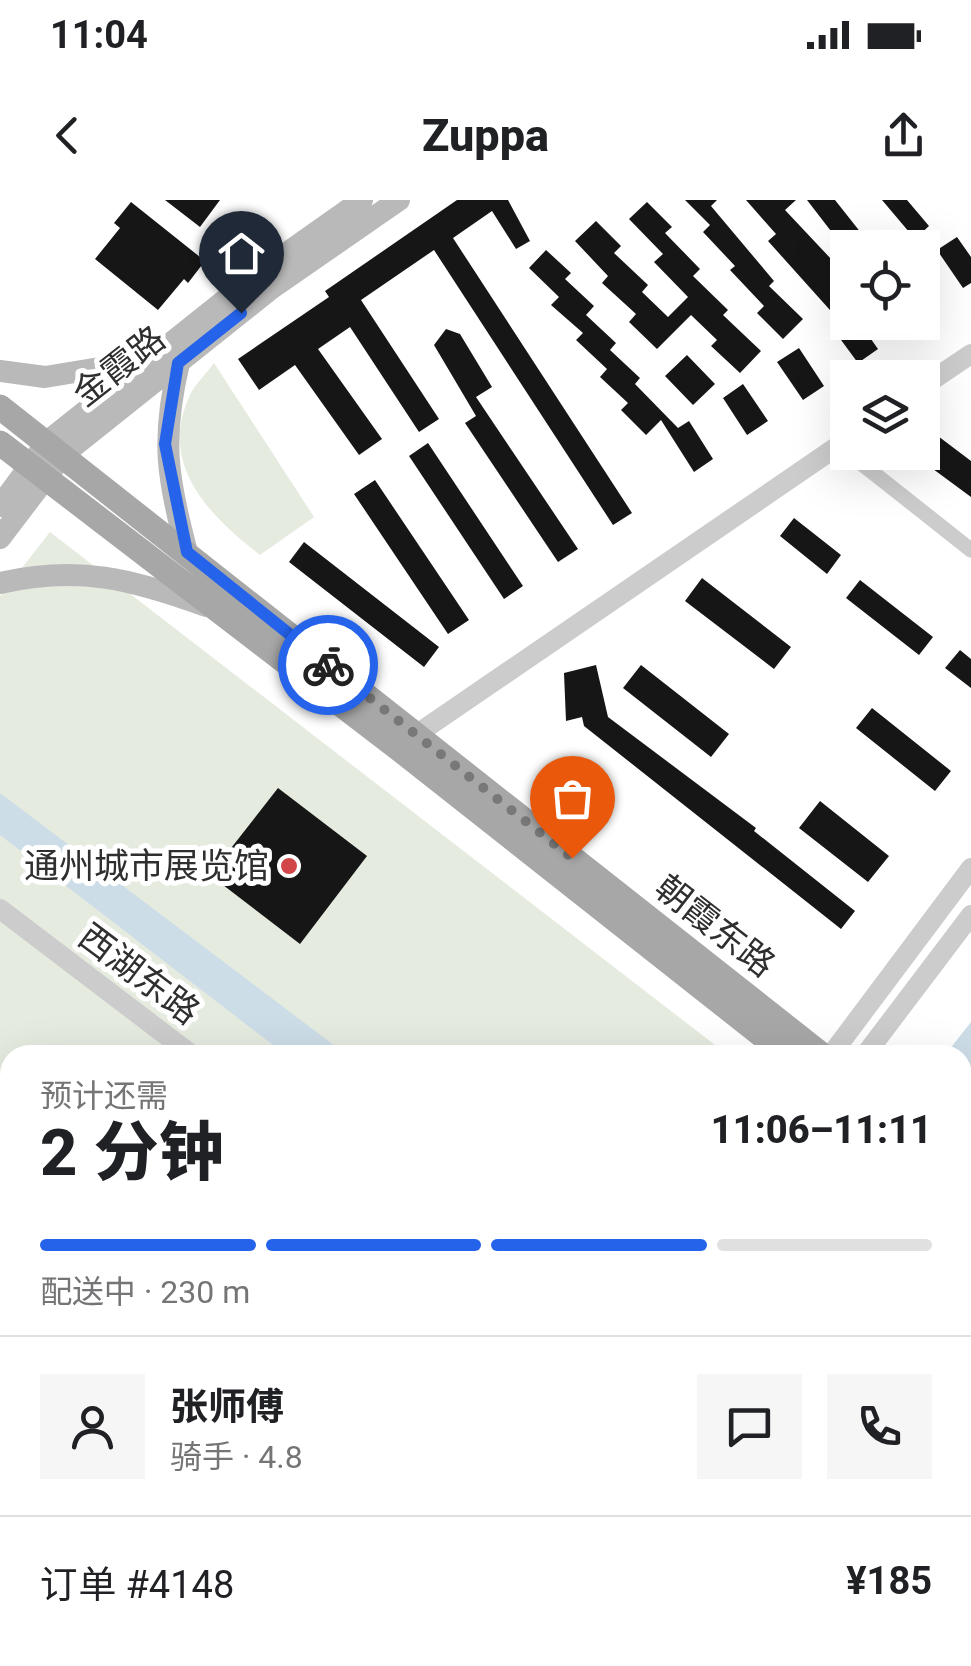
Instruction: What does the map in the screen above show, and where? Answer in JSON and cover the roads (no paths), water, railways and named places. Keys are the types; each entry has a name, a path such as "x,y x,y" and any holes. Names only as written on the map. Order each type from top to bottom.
{"main road":[{"name":"金霞路","path":"0,538 56,448 151,359 362,200"},
{"name":"金霞路","path":"56,448 178,363 272,288 400,200"},
{"path":"0,372 45,377 151,359"},
{"path":"178,363 165,444 187,552"},
{"name":"朝霞东路","path":"0,406 187,552 775,1045"},
{"name":"朝霞东路","path":"0,443 219,611 408,741 809,1045"},
{"name":"金霞路","path":"0,506 38,472"},
{"path":"0,582 49,572 94,575 144,584 219,611"}],"street":[{"path":"940,375 971,354"},
{"path":"408,741 830,451"},
{"path":"876,470 971,550"},
{"path":"838,1045 971,868"},
{"name":"西湖东路","path":"0,909 179,1045"},
{"path":"872,1045 971,915"}],"place":[{"name":"通州城市展览馆","path":"289,866"}]}
